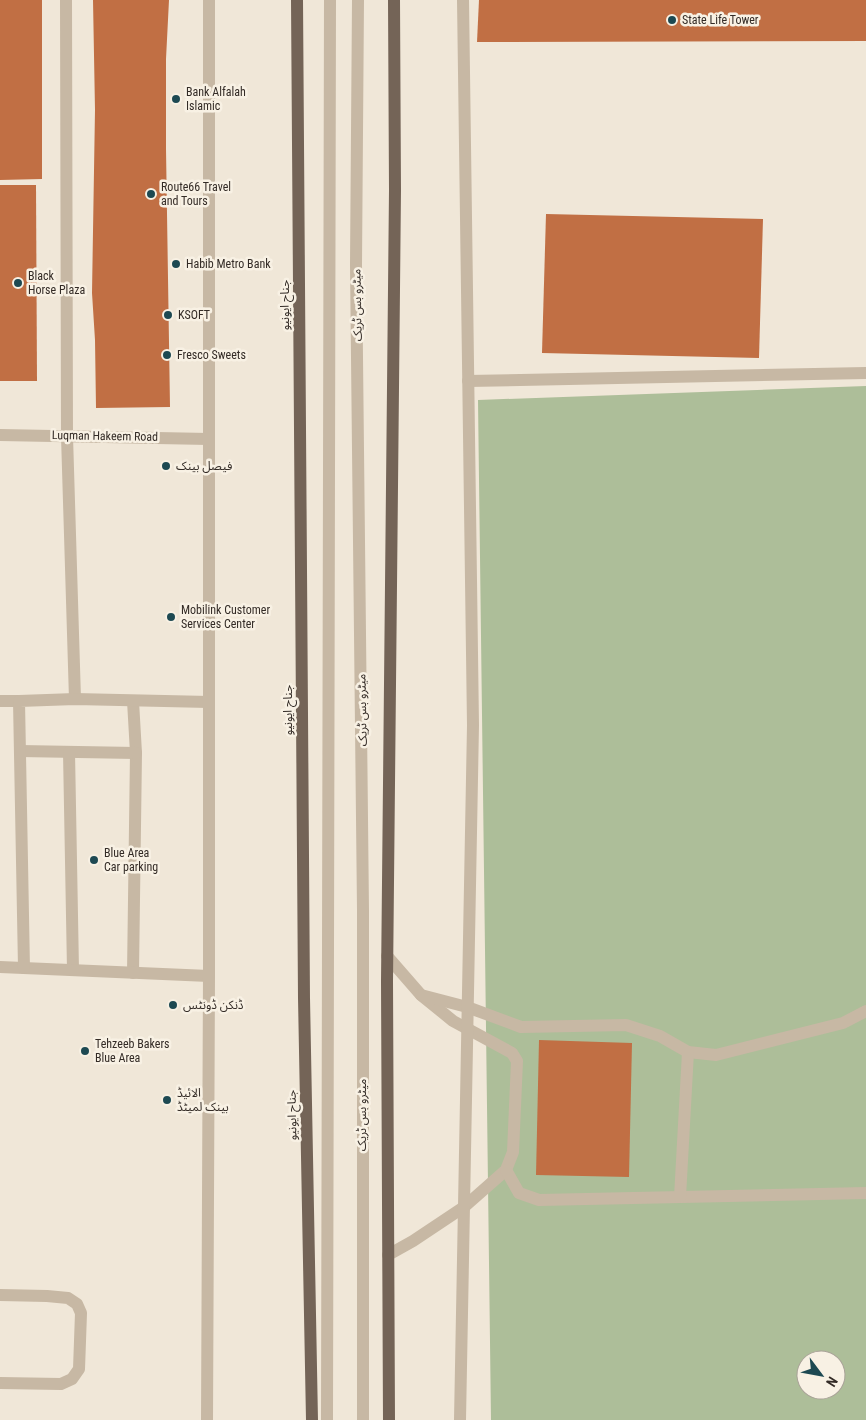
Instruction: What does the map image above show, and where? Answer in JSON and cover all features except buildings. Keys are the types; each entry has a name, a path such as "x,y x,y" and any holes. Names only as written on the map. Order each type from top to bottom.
{"main road":[{"name":"جناح ایونیو","path":"297,0 304,988 312,1420"},
{"path":"389,1420 387,956 395,190 394,0"}],"street":[{"path":"66,0 67,436 75,699"},
{"path":"208,1420 210,976 209,0"},
{"path":"327,1420 330,0"},
{"name":"میٹرو بس ٹریک","path":"358,0 356,265 363,900 363,1420"},
{"path":"460,1420 473,724 463,0"},
{"path":"468,381 866,373"},
{"name":"Luqman Hakeem Road","path":"0,435 209,439"},
{"path":"0,701 75,699 209,702"},
{"path":"19,701 24,968"},
{"path":"132,701 136,753 133,973"},
{"path":"20,751 136,753"},
{"path":"69,752 73,970"},
{"path":"387,956 421,996 453,1021 512,1052 517,1061 513,1152 506,1170 464,1207 413,1242 388,1255"},
{"path":"0,967 210,976"},
{"path":"421,996 467,1007 521,1027 626,1025 660,1036 688,1052 716,1055 843,1022 866,1010"},
{"path":"680,1197 688,1052"},
{"path":"506,1170 519,1193 539,1200 866,1193"},
{"path":"0,1295 68,1298 77,1304 81,1313 79,1369 72,1379 61,1384 0,1383"}],"green space":[{"path":"866,386 866,1420 491,1420 478,400"}],"place":[{"name":"State Life Tower","path":"672,20"},
{"name":"Bank Alfalah Islamic","path":"176,99"},
{"name":"Route66 Travel and Tours","path":"151,194"},
{"name":"Habib Metro Bank","path":"176,264"},
{"name":"Black Horse Plaza","path":"18,283"},
{"name":"KSOFT","path":"168,315"},
{"name":"Fresco Sweets","path":"167,355"},
{"name":"فیصل بینک","path":"166,466"},
{"name":"Mobilink Customer Services Center","path":"171,617"},
{"name":"Blue Area Car parking","path":"94,860"},
{"name":"ڈنکن ڈونٹس","path":"173,1005"},
{"name":"Tehzeeb Bakers Blue Area","path":"85,1051"},
{"name":"الائیڈ بینک لمیٹڈ","path":"167,1100"}]}
